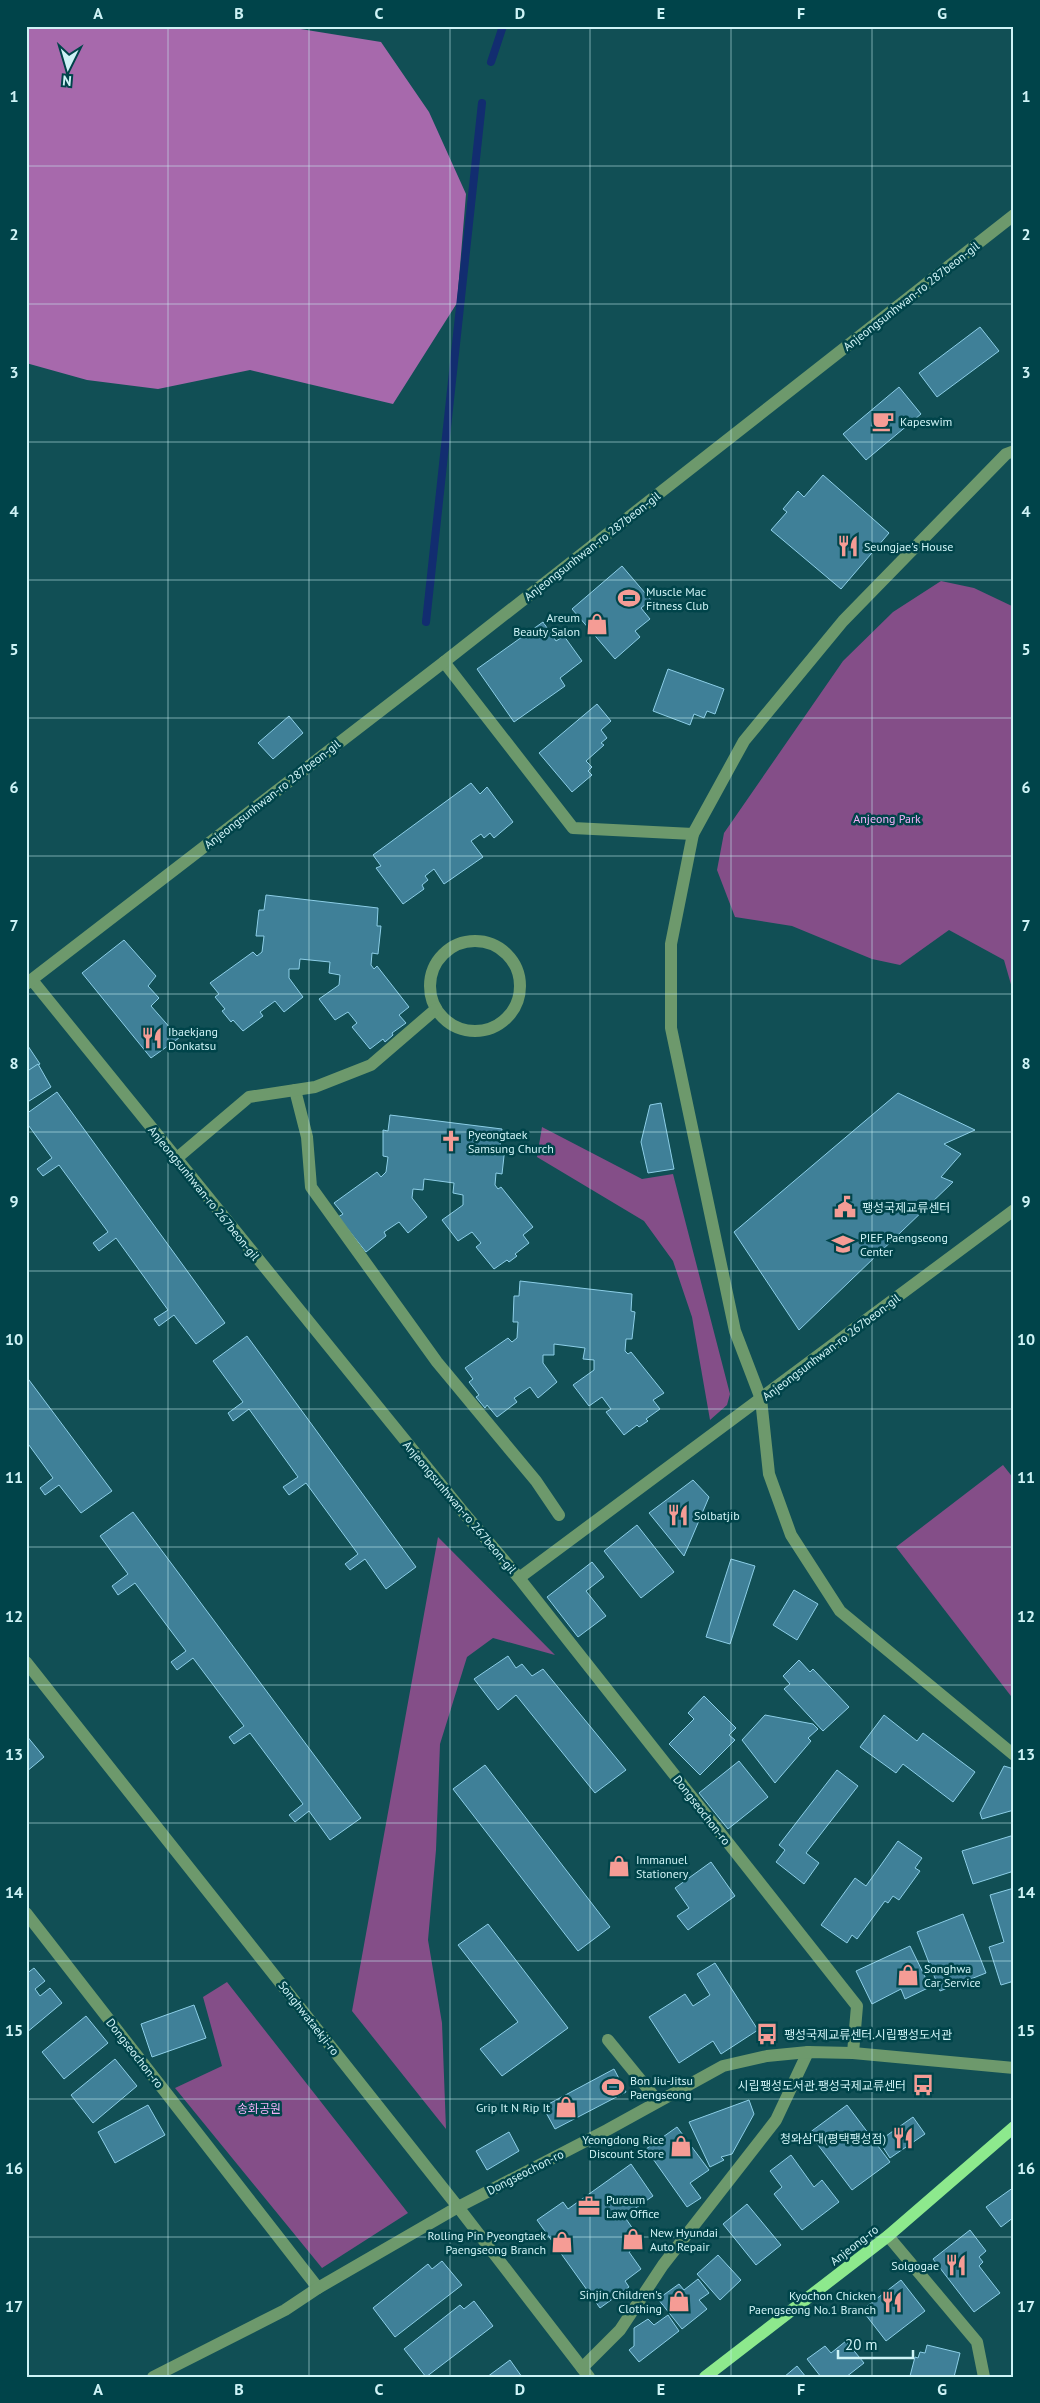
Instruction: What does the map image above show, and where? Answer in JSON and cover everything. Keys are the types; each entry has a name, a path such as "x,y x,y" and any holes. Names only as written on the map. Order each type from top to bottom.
{"main road":[{"name":"Anjeong-ro","path":"705,2377 888,2236 1014,2127"}],"street":[{"name":"Anjeongsunhwan-ro 287beon-gil","path":"29,982 444,662 1014,215"},
{"path":"1014,451 1006,454 843,621 744,741 693,834 671,944 671,1028 735,1330 761,1399 769,1474 791,1535 840,1611 1014,1755"},
{"path":"444,662 573,828 693,834"},
{"path":"480,941 499,948 513,962 520,981 517,1001 506,1018 489,1028 469,1031 450,1024 436,1009 430,990 432,970 443,953 460,943 480,941"},
{"name":"Anjeongsunhwan-ro 267beon-gil","path":"29,982 176,1158 519,1578 1014,1210"},
{"path":"176,1158 249,1097 315,1087 370,1065 436,1009"},
{"path":"295,1090 307,1137 310,1187 438,1362 536,1481 559,1515"},
{"name":"Dongseochon-ro","path":"519,1578 857,2006 853,2053"},
{"name":"Songhwataekji-ro","path":"26,1662 458,2207 585,2372"},
{"name":"Dongseochon-ro","path":"26,1913 318,2288"},
{"path":"608,2040 658,2100"},
{"path":"585,2372 620,2330 663,2265 776,2120 808,2052"},
{"name":"Dongseochon-ro","path":"153,2377 285,2310 318,2288 458,2207 607,2130 658,2100 723,2066 767,2056 808,2052 853,2053 1014,2068"},
{"path":"888,2236 977,2342 984,2377"}],"green space":[{"name":"Anjeong Park","path":"941,581 974,588 1014,607 1014,995 1004,960 949,930 900,965 872,959 792,926 735,917 717,870 724,833 843,661 893,612"},
{"path":"542,1127 642,1179 673,1174 730,1394 727,1405 710,1420 692,1317 673,1261 644,1221 537,1157"},
{"path":"1003,1465 1014,1479 1014,1700 896,1547"},
{"path":"438,1537 555,1655 493,1638 467,1657 440,1744 436,1850 428,1940 442,2023 446,2129 352,2011"},
{"name":"송화공원","path":"227,1982 408,2213 322,2268 175,2088 222,2066 203,1997"}],"shaded area":[{"path":"26,26 282,26 381,42 429,112 466,194 457,303 393,404 250,370 158,389 87,380 26,363"}],"building":[{"path":"980,327 999,351 937,397 919,373"},
{"path":"899,387 921,414 866,460 843,434"},
{"path":"823,475 889,533 841,589 771,530 787,512 783,509 798,491 804,497"},
{"path":"622,566 651,600 641,608 650,619 635,631 640,637 615,659 572,609"},
{"path":"543,622 556,641 564,636 582,661 560,678 565,686 514,722 477,669"},
{"path":"668,669 724,689 715,714 707,711 704,718 694,714 690,725 653,711"},
{"path":"597,704 611,721 601,730 607,738 601,743 604,745 586,761 592,767 588,771 592,775 572,792 539,753"},
{"path":"289,716 303,733 273,759 258,743"},
{"path":"471,783 480,794 487,787 513,822 494,838 490,833 484,838 481,834 471,841 483,857 444,884 434,869 425,876 428,880 422,885 424,889 403,904 376,868 381,866 373,855"},
{"path":"266,895 378,908 377,926 381,926 378,954 372,953 371,965 374,969 377,966 409,1007 399,1015 406,1023 392,1033 393,1035 385,1042 383,1039 370,1049 352,1027 357,1023 348,1012 335,1020 319,999 339,985 340,975 329,973 330,962 300,959 299,969 289,969 289,978 303,997 284,1012 275,1001 260,1012 263,1016 243,1031 233,1020 231,1022 222,1011 225,1009 215,997 219,994 210,983 253,952 257,956 262,952 264,936 256,936 259,910 264,910"},
{"path":"124,940 156,976 148,986 159,998 151,1006 179,1038 151,1058 82,973"},
{"path":"26,1043 40,1064 26,1073"},
{"path":"38,1064 51,1087 26,1103 26,1072"},
{"path":"57,1092 225,1323 196,1344 174,1315 159,1326 154,1319 168,1310 116,1238 99,1251 93,1243 108,1232 59,1165 43,1176 37,1169 52,1158 26,1122 26,1114"},
{"name":"팽성국제교류센터","path":"898,1093 975,1130 944,1144 961,1154 941,1177 953,1182 799,1330 734,1232"},
{"path":"661,1103 674,1169 648,1173 641,1142 650,1105"},
{"path":"390,1115 502,1129 500,1146 505,1147 502,1174 496,1173 495,1185 498,1189 501,1187 533,1227 523,1235 529,1243 515,1254 517,1256 494,1269 476,1247 481,1243 472,1232 458,1241 442,1220 463,1205 463,1195 453,1193 454,1183 424,1179 423,1190 413,1189 412,1198 427,1217 408,1233 399,1222 384,1232 386,1236 366,1252 338,1217 343,1214 334,1203 377,1172 381,1177 386,1172 388,1157 383,1156 383,1130 388,1131"},
{"path":"520,1281 632,1294 631,1311 635,1312 632,1339 626,1339 625,1351 628,1354 631,1352 664,1393 653,1400 660,1409 646,1419 648,1421 639,1427 637,1425 624,1435 606,1412 611,1409 602,1397 589,1406 573,1385 594,1370 594,1360 583,1359 585,1348 554,1344 554,1355 543,1355 543,1363 557,1382 538,1398 530,1387 514,1398 517,1402 497,1417 487,1405 485,1408 476,1397 479,1395 469,1382 473,1379 465,1368 508,1338 512,1342 517,1338 518,1322 513,1322 514,1296 519,1296"},
{"path":"247,1336 416,1567 386,1589 365,1559 350,1570 345,1564 358,1554 306,1483 289,1495 283,1487 298,1477 249,1409 233,1421 228,1413 243,1402 213,1361"},
{"path":"26,1376 112,1491 81,1513 59,1485 45,1495 40,1488 53,1478 26,1441"},
{"path":"693,1480 709,1497 684,1556 649,1513"},
{"path":"133,1512 361,1818 330,1840 309,1811 295,1822 289,1815 303,1804 250,1733 234,1744 229,1737 244,1726 193,1658 177,1670 171,1662 186,1651 135,1583 118,1595 112,1586 128,1574 100,1536"},
{"path":"637,1525 674,1572 641,1598 604,1551"},
{"path":"731,1559 755,1566 730,1644 706,1637"},
{"path":"592,1562 604,1577 586,1591 606,1616 578,1637 547,1597"},
{"path":"794,1590 818,1604 797,1640 773,1625"},
{"path":"508,1656 516,1668 522,1664 532,1676 543,1669 626,1770 595,1793 516,1695 498,1710 474,1679"},
{"path":"799,1660 810,1672 813,1669 849,1707 823,1731 784,1689 790,1684 783,1676"},
{"path":"704,1696 736,1728 729,1735 735,1740 700,1775 669,1744 694,1719 688,1713"},
{"path":"765,1715 813,1724 818,1729 808,1738 811,1741 775,1783 742,1740"},
{"path":"884,1715 917,1741 923,1733 975,1772 953,1802 903,1764 896,1773 860,1747"},
{"path":"26,1735 44,1757 26,1772"},
{"path":"739,1761 768,1797 728,1829 699,1793"},
{"path":"485,1765 610,1927 578,1951 453,1789"},
{"path":"1004,1766 1014,1769 1014,1810 982,1819 980,1813"},
{"path":"837,1770 858,1786 806,1853 819,1863 804,1884 776,1862 785,1850 779,1845"},
{"path":"1014,1835 1014,1871 973,1884 962,1851"},
{"path":"898,1841 922,1858 915,1868 920,1871 899,1900 893,1896 888,1903 885,1901 857,1939 852,1935 847,1943 821,1925 855,1878 866,1886"},
{"path":"711,1862 735,1896 688,1930 677,1916 689,1908 675,1888"},
{"path":"1014,1888 1014,1981 1001,1985 989,1947 1004,1942 990,1895"},
{"path":"963,1914 986,1973 940,1991 917,1932"},
{"path":"488,1924 568,2028 502,2076 480,2049 518,2022 458,1945"},
{"path":"910,1946 930,1987 905,1999 901,1989 872,2004 856,1971"},
{"path":"715,1963 758,2030 721,2054 713,2041 679,2063 649,2017 685,1994 693,2006 710,1995 697,1974"},
{"path":"34,1968 45,1981 35,1989 40,1996 50,1988 62,2003 26,2033 26,1974"},
{"path":"194,2005 206,2038 152,2057 141,2024"},
{"path":"86,2016 108,2043 64,2079 42,2052"},
{"path":"115,2059 137,2086 93,2123 71,2095"},
{"path":"614,2069 626,2092 555,2129 543,2107"},
{"path":"749,2100 754,2114 732,2154 721,2157 724,2160 710,2167 689,2122"},
{"path":"148,2105 165,2135 115,2163 98,2132"},
{"path":"847,2105 890,2162 852,2190 809,2133"},
{"path":"913,2117 925,2134 890,2158 879,2141"},
{"path":"677,2127 709,2170 690,2183 701,2198 687,2207 646,2149"},
{"path":"509,2132 519,2151 487,2170 476,2151"},
{"path":"791,2155 814,2187 822,2180 839,2202 802,2230 774,2194 782,2187 770,2171"},
{"path":"631,2164 653,2196 624,2216 642,2242 629,2252 641,2269 625,2281 629,2287 600,2308 537,2220 563,2202 568,2209"},
{"path":"1014,2187 1014,2217 1001,2227 986,2207"},
{"path":"747,2204 781,2245 756,2265 723,2224"},
{"path":"970,2230 986,2251 979,2257 983,2262 979,2266 1000,2293 974,2312 933,2259"},
{"path":"718,2255 741,2280 720,2300 697,2274"},
{"path":"442,2261 462,2285 395,2337 373,2308 428,2264 432,2269"},
{"path":"698,2279 709,2293 699,2300 707,2309 682,2329 658,2299 679,2284 684,2290"},
{"path":"901,2280 925,2311 886,2341 862,2310"},
{"path":"474,2301 493,2326 426,2377 404,2349 460,2305 464,2309"},
{"path":"668,2315 679,2331 639,2362 629,2350 634,2346 634,2328 648,2319 654,2325"},
{"path":"846,2341 864,2363 846,2377 821,2377 807,2359 825,2346 831,2353"},
{"path":"927,2345 960,2353 954,2377 910,2376 915,2357 918,2358 920,2352 925,2353"},
{"path":"510,2360 522,2377 487,2377"},
{"path":"797,2366 806,2377 784,2377"}],"waterway":[{"path":"491,62 503,26"},
{"path":"426,622 482,103"}],"place":[{"name":"Kapeswim","path":"883,421"},
{"name":"Seungjae's House","path":"848,546"},
{"name":"Muscle Mac Fitness Club","path":"629,598"},
{"name":"Areum Beauty Salon","path":"597,624"},
{"name":"Ibaekjang Donkatsu","path":"152,1038"},
{"name":"Pyeongtaek Samsung Church","path":"451,1141"},
{"name":"팽성국제교류센터","path":"845,1207"},
{"name":"PIEF Paengseong Center","path":"843,1244"},
{"name":"Solbatjib","path":"678,1515"},
{"name":"Immanuel Stationery","path":"619,1866"},
{"name":"Songhwa Car Service","path":"908,1975"},
{"name":"팽성국제교류센터.시립팽성도서관","path":"767,2034"},
{"name":"시립팽성도서관.팽성국제교류센터","path":"923,2085"},
{"name":"Bon Jiu-Jitsu Paengseong","path":"613,2087"},
{"name":"Grip It N Rip It","path":"566,2107"},
{"name":"청와삼대(평택팽성점)","path":"903,2138"},
{"name":"Yeongdong Rice Discount Store","path":"681,2146"},
{"name":"Pureum Law Office","path":"589,2206"},
{"name":"New Hyundai Auto Repair","path":"633,2239"},
{"name":"Rolling Pin Pyeongtaek Paengseong Branch","path":"562,2242"},
{"name":"Solgogae","path":"956,2265"},
{"name":"Sinjin Children's Clothing","path":"679,2301"},
{"name":"Kyochon Chicken Paengseong No.1 Branch","path":"892,2302"}]}
